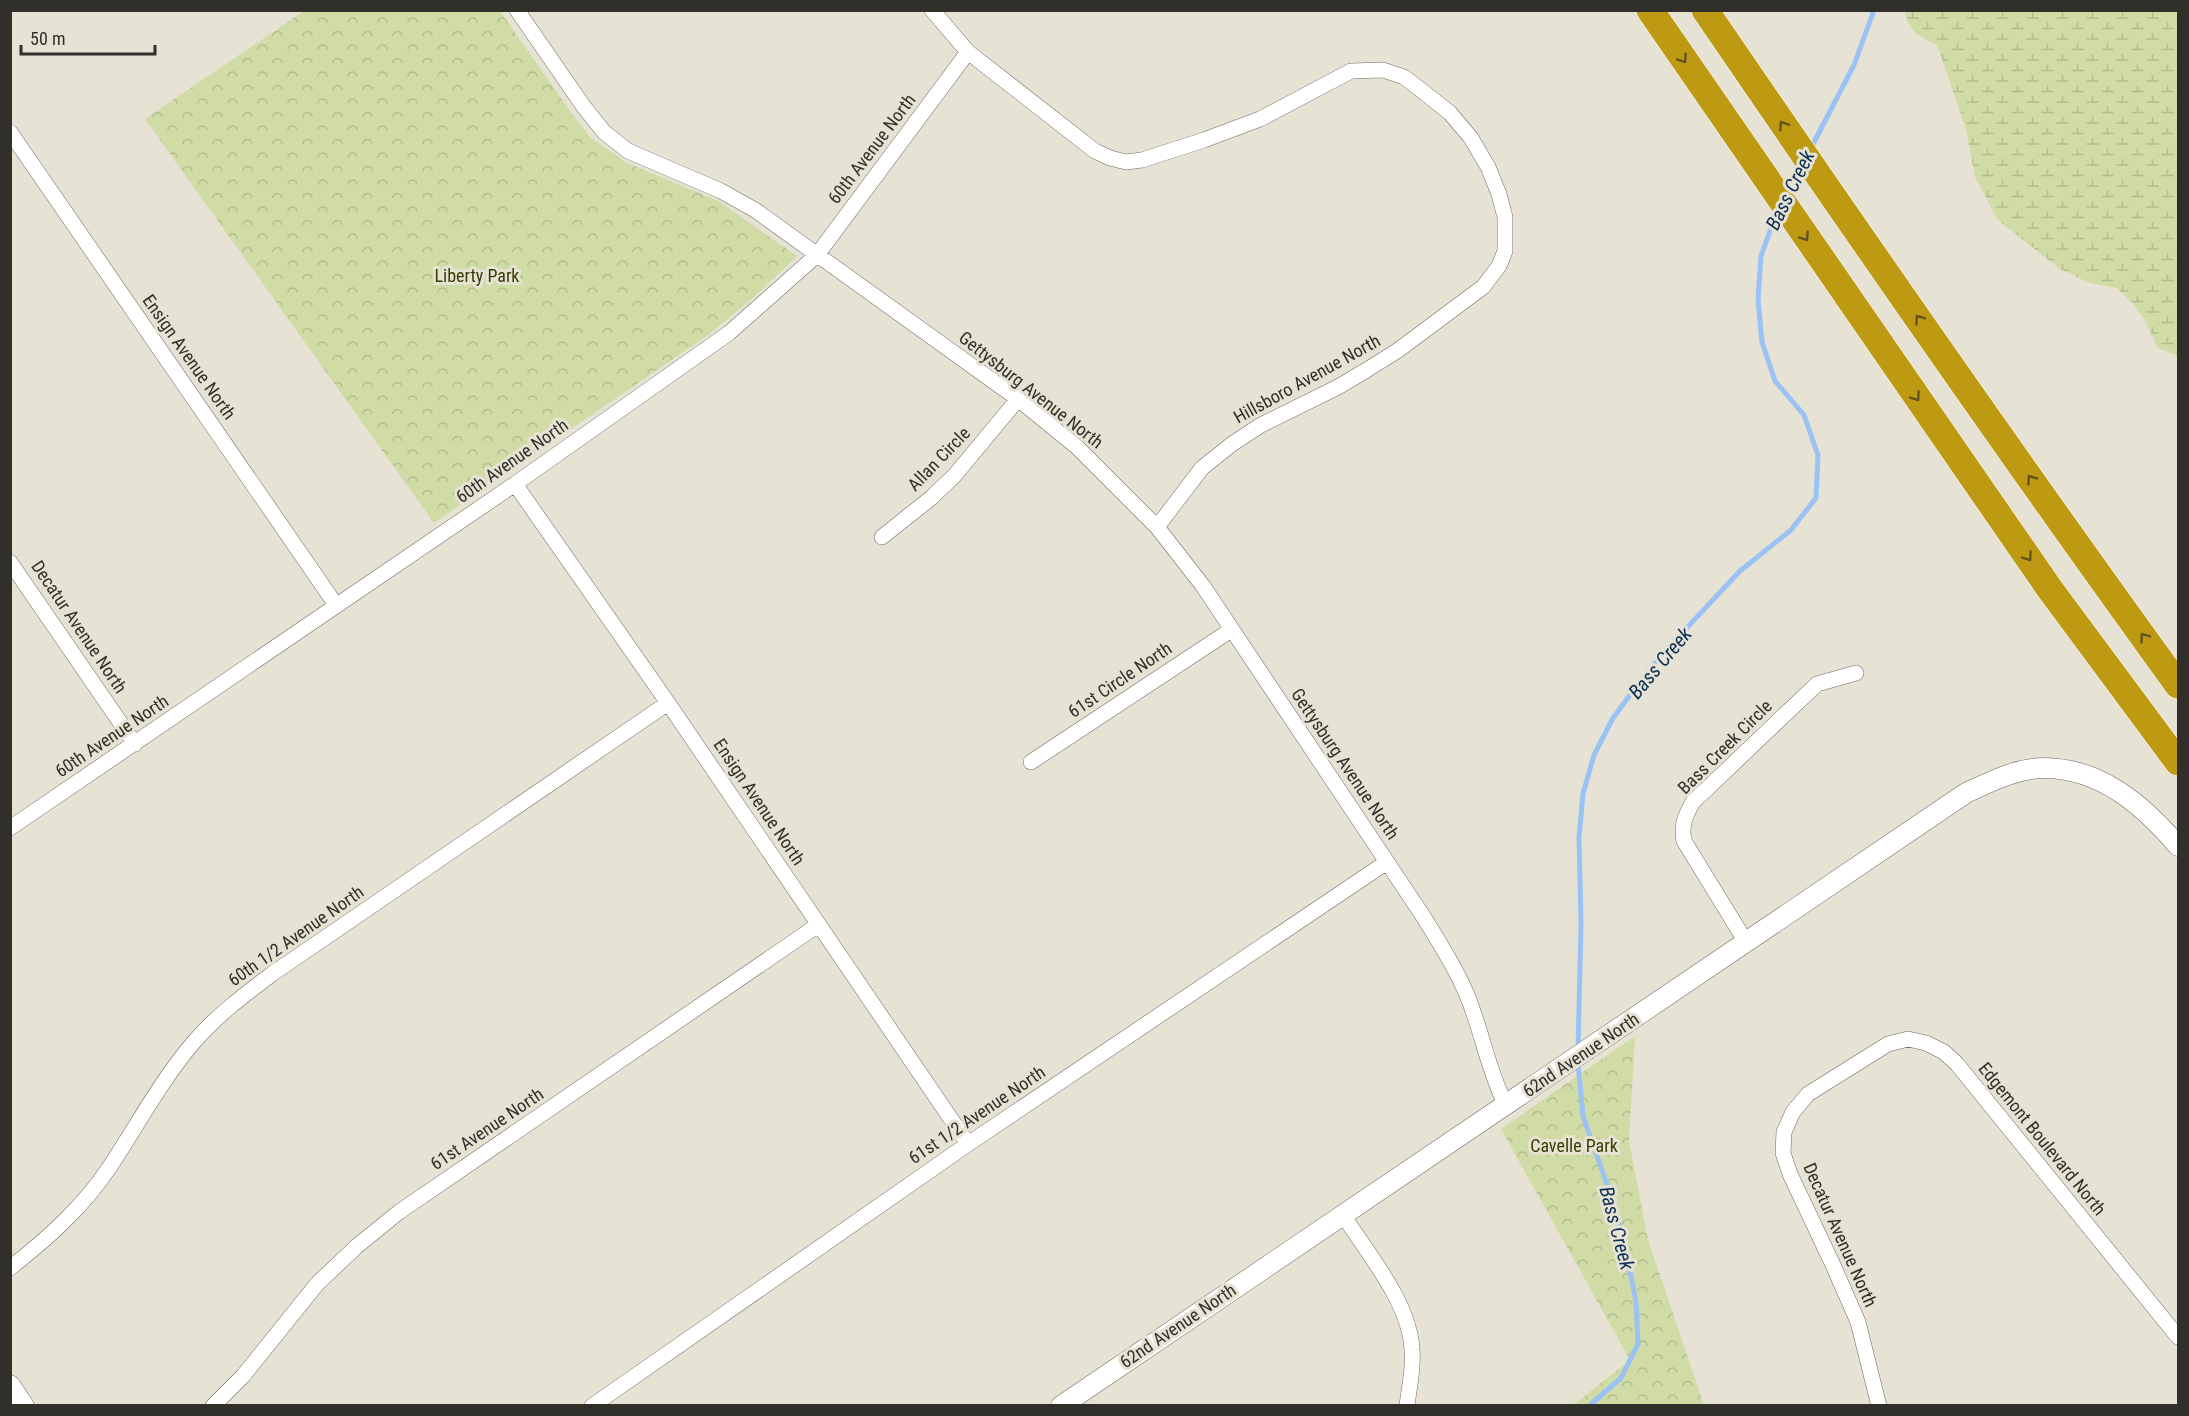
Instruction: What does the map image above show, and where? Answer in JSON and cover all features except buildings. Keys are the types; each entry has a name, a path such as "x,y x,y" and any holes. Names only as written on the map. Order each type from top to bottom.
{"highway":[{"path":"1650,10 2043,579 2178,762"},
{"path":"1705,10 1841,209 2097,574 2178,685"}],"street":[{"name":"Gettysburg Avenue North","path":"517,10 604,132 628,151 721,191 755,210 1018,399 1077,447 1156,527 1203,586 1423,916 1452,964 1474,1013 1493,1076 1506,1106"},
{"name":"Hillsboro Avenue North","path":"932,10 968,52 1095,151 1110,158 1126,162 1163,154 1260,119 1351,71 1383,70 1404,77 1450,113 1471,138 1488,167 1505,217 1506,250 1499,267 1483,287 1416,337 1365,371 1261,425 1232,444 1202,468 1156,527"},
{"name":"60th Avenue North","path":"10,828 515,484 729,333 817,255 968,52"},
{"name":"Ensign Avenue North","path":"10,132 336,605"},
{"name":"Allan Circle","path":"882,537 931,498 955,475 1018,399"},
{"name":"Ensign Avenue North","path":"515,484 668,703 968,1144"},
{"name":"Decatur Avenue North","path":"10,562 135,744"},
{"name":"61st Circle North","path":"1031,762 1231,630"},
{"name":"Bass Creek Circle","path":"1746,942 1683,841 1682,827 1686,814 1693,802 1816,684 1856,674"},
{"name":"60th 1/2 Avenue North","path":"10,1268 39,1246 76,1210 108,1169 163,1081 194,1042 231,1005 272,974 668,703"},
{"name":"62nd Avenue North","path":"1060,1406 1966,794 2015,773 2043,768 2072,772 2097,779 2120,791 2141,807 2178,846"},
{"name":"61st 1/2 Avenue North","path":"592,1406 968,1144 1387,862"},
{"name":"61st Avenue North","path":"213,1406 243,1376 317,1284 357,1246 399,1212 818,925"},
{"name":"Edgemont Boulevard North","path":"1845,1071 1888,1044 1908,1039 1926,1043 1944,1052 1957,1064 2178,1337"},
{"name":"Decatur Avenue North","path":"1845,1071 1808,1094 1793,1112 1784,1132 1783,1153 1790,1174 1858,1322 1879,1406"},
{"path":"1343,1215 1397,1299 1407,1323 1412,1350 1407,1406"},
{"path":"10,1385 24,1406"}],"green space":[{"name":"Liberty Park","path":"304,11 500,11 591,138 627,163 718,201 797,256 754,297 708,335 434,523 145,119"},
{"path":"1905,11 2178,11 2178,356 2158,348 2144,319 2117,288 2090,283 2060,269 1998,220 1975,177 1966,129 1937,45 1912,28"},
{"name":"Cavelle Park","path":"1635,1036 1629,1141 1648,1240 1704,1405 1573,1405 1630,1360 1501,1129"}],"waterway":[{"name":"Bass Creek","path":"1811,148 1854,65 1874,10"},
{"name":"Bass Creek","path":"1787,193 1801,167"},
{"name":"Bass Creek","path":"1578,1051 1581,924 1579,837 1583,794 1594,755 1613,718 1666,650 1740,571 1791,530 1816,498 1818,455 1804,415 1775,381 1762,342 1758,299 1761,256 1778,209"},
{"name":"Bass Creek","path":"1578,1063 1583,1116 1623,1237 1636,1302 1638,1344 1621,1378 1589,1406"}]}
